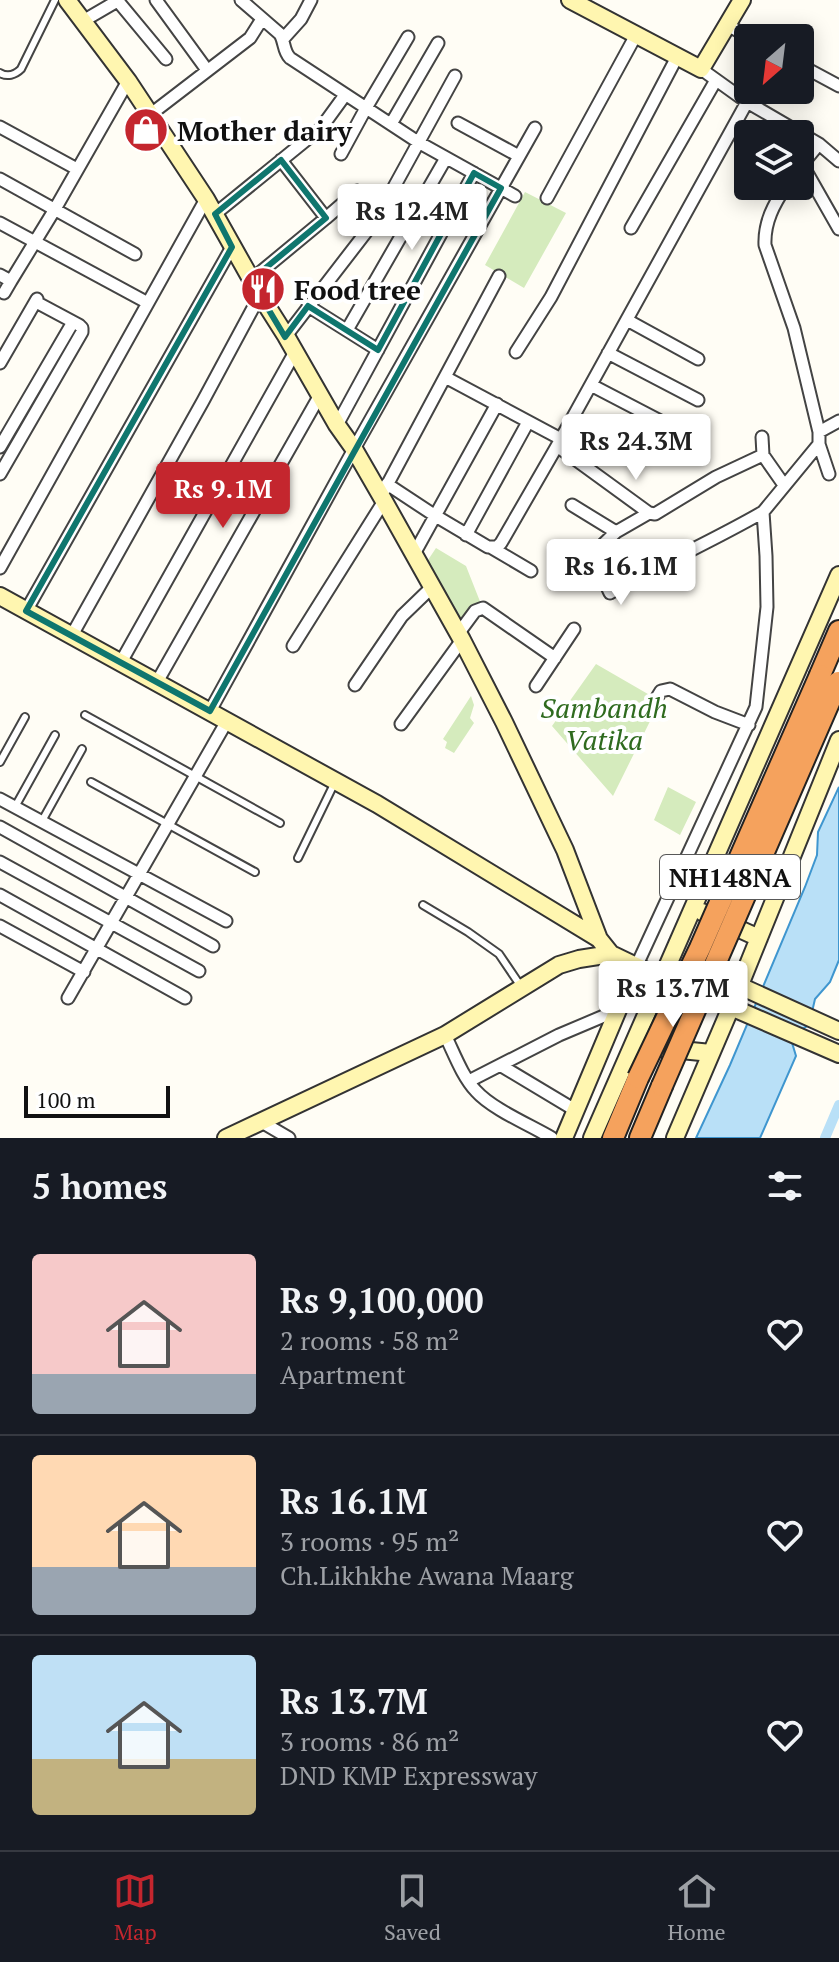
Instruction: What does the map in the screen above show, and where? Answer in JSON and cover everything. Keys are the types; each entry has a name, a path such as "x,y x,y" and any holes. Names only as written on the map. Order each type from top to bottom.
{"highway":[{"name":"NH148NA","path":"613,1138 839,631"},
{"name":"NH148NA","path":"640,1138 839,680"}],"street":[{"path":"67,0 128,81 206,199 337,425 384,494 460,637 560,838 599,939 611,954 661,978"},
{"path":"83,21 118,0 166,59"},
{"path":"156,0 207,70"},
{"path":"241,0 283,39 284,49 290,58 418,142 515,196"},
{"path":"283,39 301,19 311,0"},
{"path":"570,0 701,69 734,93"},
{"path":"701,69 742,0"},
{"path":"151,114 250,38 262,19"},
{"path":"727,25 734,29"},
{"path":"547,198 636,35"},
{"path":"341,154 408,37"},
{"path":"391,124 438,43"},
{"path":"516,352 551,297 677,57"},
{"path":"814,73 839,86"},
{"path":"286,336 377,218 455,76"},
{"path":"631,228 716,80"},
{"path":"4,293 6,278 35,242 128,81"},
{"path":"215,214 321,128 345,95"},
{"path":"492,548 501,543 559,442 746,104"},
{"path":"750,104 819,144 839,161"},
{"path":"458,123 519,156"},
{"path":"0,127 77,169"},
{"path":"210,711 535,128"},
{"path":"814,150 819,144"},
{"path":"347,330 446,158"},
{"path":"281,160 326,218"},
{"path":"337,425 474,173"},
{"path":"0,179 135,254"},
{"path":"814,188 839,229"},
{"path":"72,635 198,411 255,287 357,191"},
{"path":"0,568 206,199"},
{"path":"779,200 764,230 765,245 794,328 829,474"},
{"path":"0,223 148,303"},
{"path":"26,611 232,247"},
{"path":"293,646 384,494 499,276"},
{"path":"0,363 36,300 82,328 0,474"},
{"path":"308,306 378,350"},
{"path":"627,320 698,359"},
{"path":"0,447 73,322"},
{"path":"121,662 295,352"},
{"path":"608,353 698,400"},
{"path":"445,377 559,442 649,513 661,512 716,477 763,455"},
{"path":"591,385 685,434"},
{"path":"157,682 320,395"},
{"path":"414,554 497,404"},
{"path":"649,513 616,532 592,555 610,593 648,571 721,537 763,512 819,438 839,421"},
{"path":"466,535 528,422"},
{"path":"762,437 763,455 784,485"},
{"path":"384,494 434,515 531,571"},
{"path":"572,505 616,532"},
{"path":"564,1138 636,967 756,707 767,607 763,512"},
{"path":"592,1138 839,575"},
{"path":"355,685 402,616 432,587"},
{"path":"0,596 377,804 599,939"},
{"path":"401,724 475,611 483,608 555,658"},
{"path":"536,686 574,629"},
{"path":"656,699 661,691 670,689 749,725"},
{"path":"68,998 227,721"},
{"path":"675,1138 711,1053 737,1010 759,938 839,740"},
{"path":"0,799 226,921"},
{"path":"0,827 213,946"},
{"path":"0,862 199,971"},
{"path":"0,895 185,998"},
{"path":"692,908 759,938"},
{"path":"0,926 84,972"},
{"path":"226,1138 445,1035 559,965 611,954"},
{"path":"744,988 839,1031"},
{"path":"469,1081 559,1035 618,1010"},
{"path":"737,1010 839,1054"},
{"path":"445,1035 476,1091 552,1138"},
{"path":"631,1045 711,1053"},
{"path":"500,1065 575,1110"},
{"path":"260,1121 289,1138"}],"lane":[{"path":"0,73 11,75 21,69 55,0"},
{"path":"85,715 280,823"},
{"path":"0,762 25,717"},
{"path":"15,807 55,735"},
{"path":"42,821 82,749"},
{"path":"298,858 336,781"},
{"path":"91,782 255,872"},
{"path":"423,905 499,954 522,988"}],"highlighted area":[{"path":"281,160 326,218 251,280 285,337 308,306 378,350 474,173 501,188 210,711 26,611 232,247 215,214"}],"green space":[{"path":"525,192 566,213 524,288 485,265"},
{"path":"436,548 466,566 481,604 463,626 426,563"},
{"name":"Sambandh Vatika","path":"596,664 660,701 613,796 552,726"},
{"path":"471,696 474,705 470,718 474,723 454,753 445,748 447,742 443,739"},
{"path":"668,787 696,802 680,835 654,820"}],"water":[{"path":"839,787 839,960 830,982 815,999 809,1025 790,1036 796,1056 760,1138 696,1138 805,887 817,855 818,832"}],"waterway":[{"path":"825,1138 839,1105"}],"place":[{"name":"Mother dairy","path":"146,130"},
{"name":"Food tree","path":"263,289"}]}
